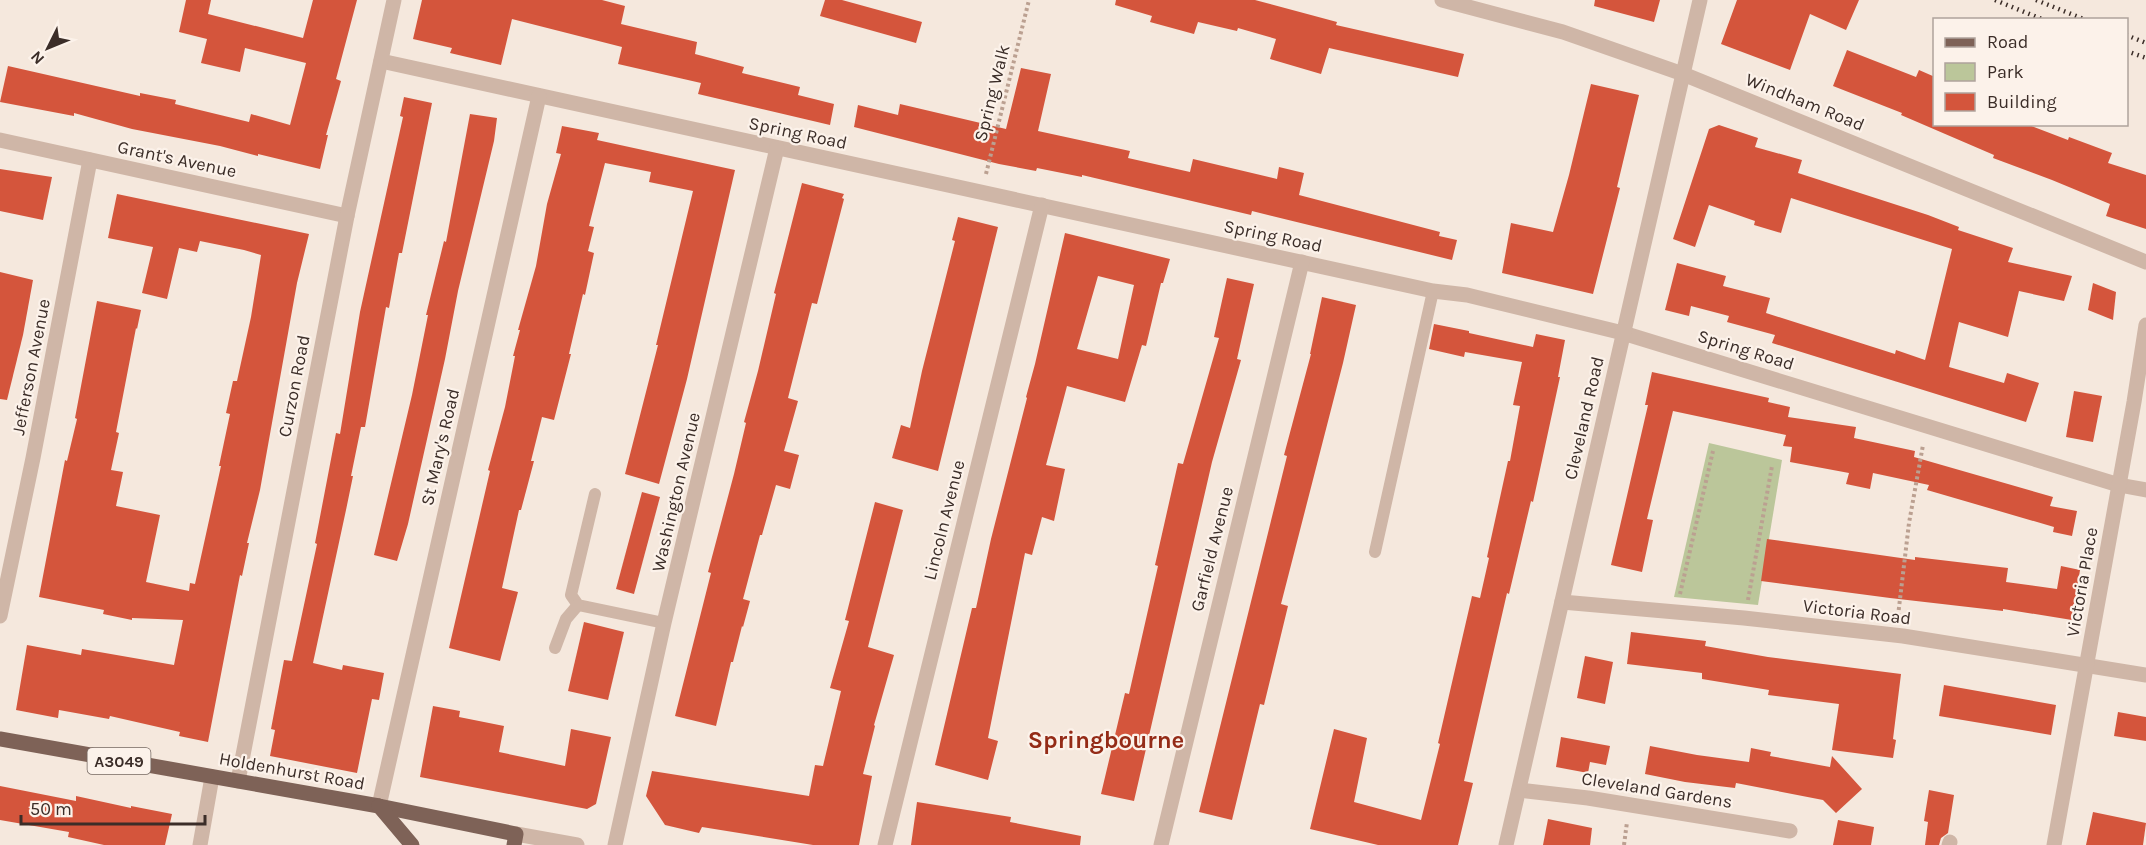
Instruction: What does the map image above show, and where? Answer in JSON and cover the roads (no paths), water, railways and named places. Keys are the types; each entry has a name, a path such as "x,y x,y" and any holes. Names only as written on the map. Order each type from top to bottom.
{"main road":[{"name":"Holdenhurst Road","path":"0,739 379,806 490,829 515,840"},
{"path":"379,806 412,845"},
{"path":"486,845 490,829"}],"street":[{"name":"Curzon Road","path":"238,781 347,216 394,0"},
{"name":"Windham Road","path":"1442,0 1563,33 1683,74 2146,262"},
{"name":"Cleveland Road","path":"1506,845 1700,0"},
{"name":"Spring Road","path":"381,61 1433,291 1467,295 1623,333 2119,485 2146,490"},
{"name":"St Mary's Road","path":"379,806 539,96"},
{"name":"Grant's Avenue","path":"0,140 347,216"},
{"name":"Washington Avenue","path":"615,845 664,623 777,148"},
{"name":"Jefferson Avenue","path":"0,616 90,160"},
{"name":"Lincoln Avenue","path":"885,845 1042,205"},
{"name":"Garfield Avenue","path":"1161,845 1302,262"},
{"name":"Victoria Place","path":"2054,845 2146,325"},
{"name":"Victoria Road","path":"1562,602 1744,618 1896,636 2146,675"},
{"path":"200,845 212,777"},
{"name":"Cleveland Gardens","path":"1519,790 1588,798 1790,831"},
{"name":"Holdenhurst Road","path":"515,840 577,845"}],"lane":[{"path":"1376,552 1433,291"},
{"path":"595,494 571,596 578,605 664,623"},
{"path":"555,648 566,619 578,605"}],"railway":[{"path":"1995,0 2039,18"},
{"path":"2036,0 2081,18"},
{"path":"2128,36 2146,43"},
{"path":"2128,52 2146,58"}],"district":[{"name":"Springbourne","path":"1106,740"}]}
